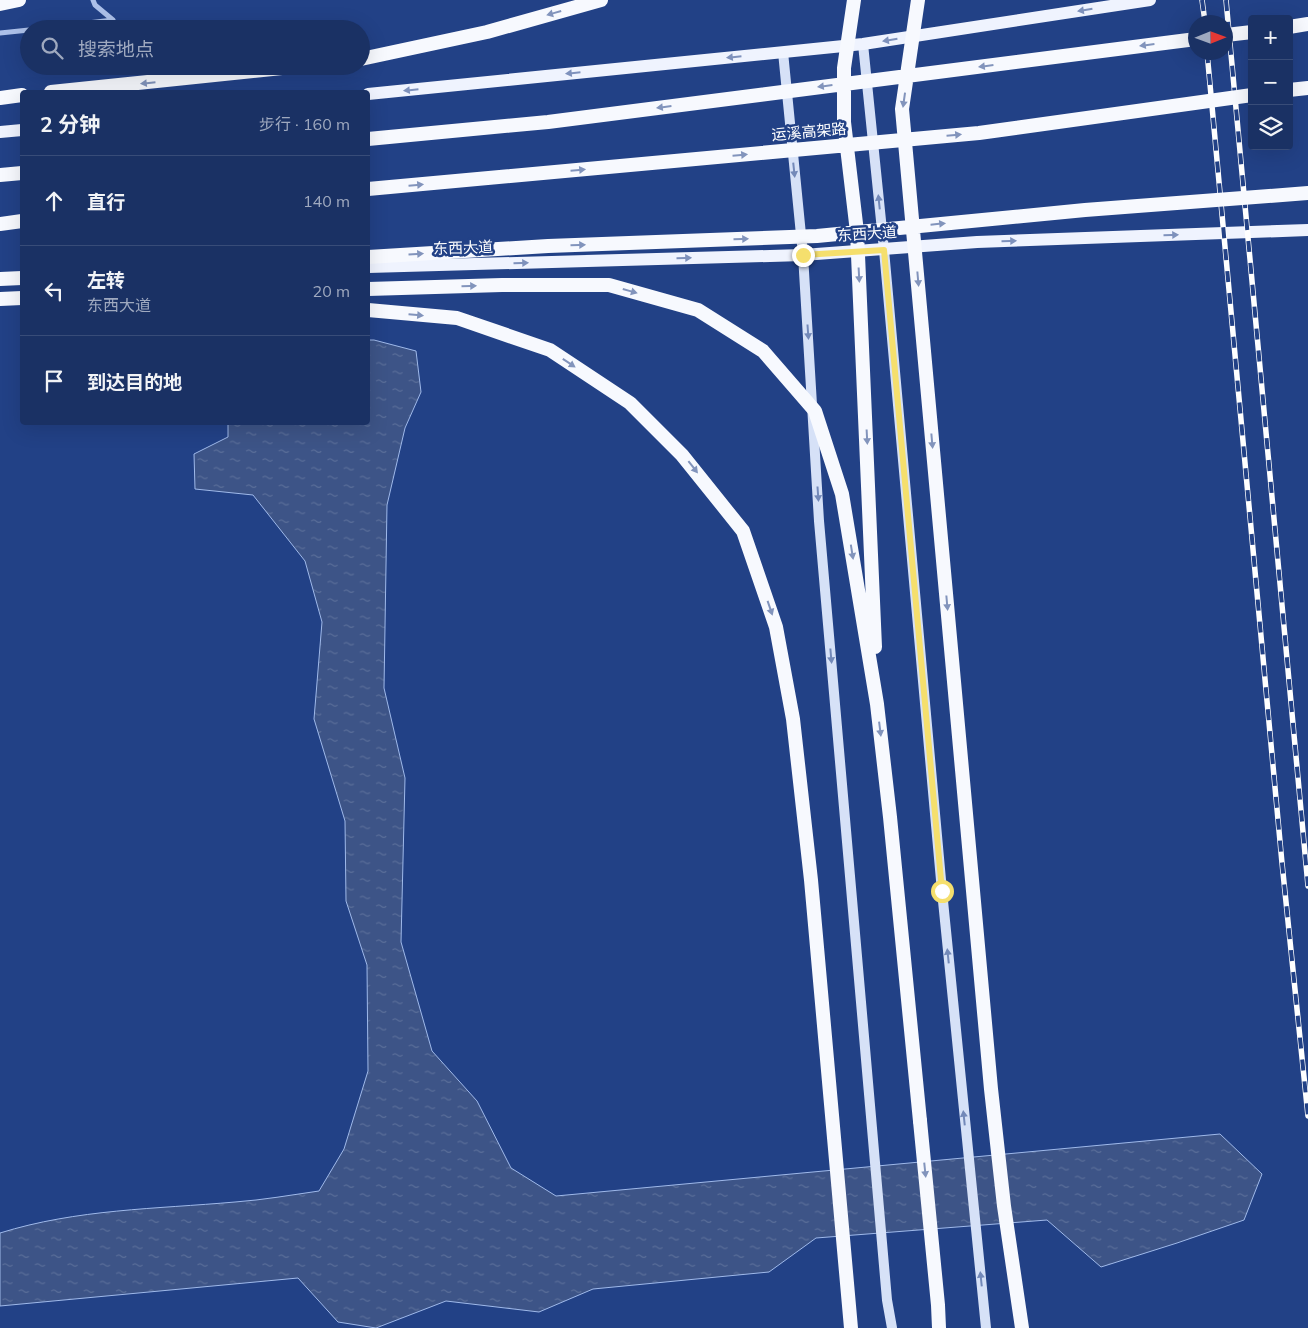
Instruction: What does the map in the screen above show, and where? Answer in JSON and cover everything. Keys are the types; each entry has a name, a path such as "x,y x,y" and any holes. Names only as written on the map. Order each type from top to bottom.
{"highway":[{"path":"0,4 19,0"},
{"path":"370,56 487,32 601,0"},
{"path":"854,0 844,68 844,122 857,232 877,704"},
{"path":"918,0 902,108 990,1079 1004,1206 1022,1328"},
{"path":"1293,26 1308,24"},
{"path":"1233,34 1248,32"},
{"path":"370,139 548,122 1188,40"},
{"path":"69,90 214,75"},
{"path":"1293,90 1308,88"},
{"path":"0,98 20,95"},
{"name":"运溪高架路","path":"370,189 979,133 1248,97"},
{"path":"0,175 20,173"},
{"path":"370,257 548,246 817,236 1085,210 1308,193"},
{"path":"0,224 20,222"},
{"path":"0,279 20,278"},
{"path":"370,289 502,285 608,285 698,310 763,351 815,411 842,494 877,704 890,817 939,1328"},
{"path":"0,299 20,298"},
{"path":"370,310 457,318 550,350 630,403 682,455 744,531 776,627 793,719 811,880 851,1328"}],"main road":[{"path":"370,94 863,44 1150,0"},
{"path":"863,44 884,250 942,891 986,1328"},
{"path":"783,52 803,255 819,521 887,1300 892,1328"},
{"path":"0,132 20,130"},
{"name":"东西大道","path":"370,267 803,255 976,242 1308,230"}],"street":[{"path":"93,0 113,20"},
{"path":"0,33 20,31"}],"water":[{"path":"370,340 416,351 421,392 405,428 387,505 384,688 405,778 401,942 432,1051 477,1101 511,1168 556,1196 1220,1134 1262,1174 1244,1220 1101,1267 1047,1220 816,1238 769,1272 593,1289 539,1312 446,1301 376,1328 338,1322 298,1278 0,1306 0,1233 29,1225 87,1214 246,1201 319,1191 344,1149 368,1071 367,965 346,901 345,821 314,719 322,622 305,561 253,495 195,489 194,454 228,437 228,425 370,425"}],"railway":[{"path":"1202,0 1204,15"},
{"path":"1226,0 1308,886"},
{"path":"1208,60 1282,863 1308,1116"}],"route":[{"path":"803,255 884,250 942,891"}]}
